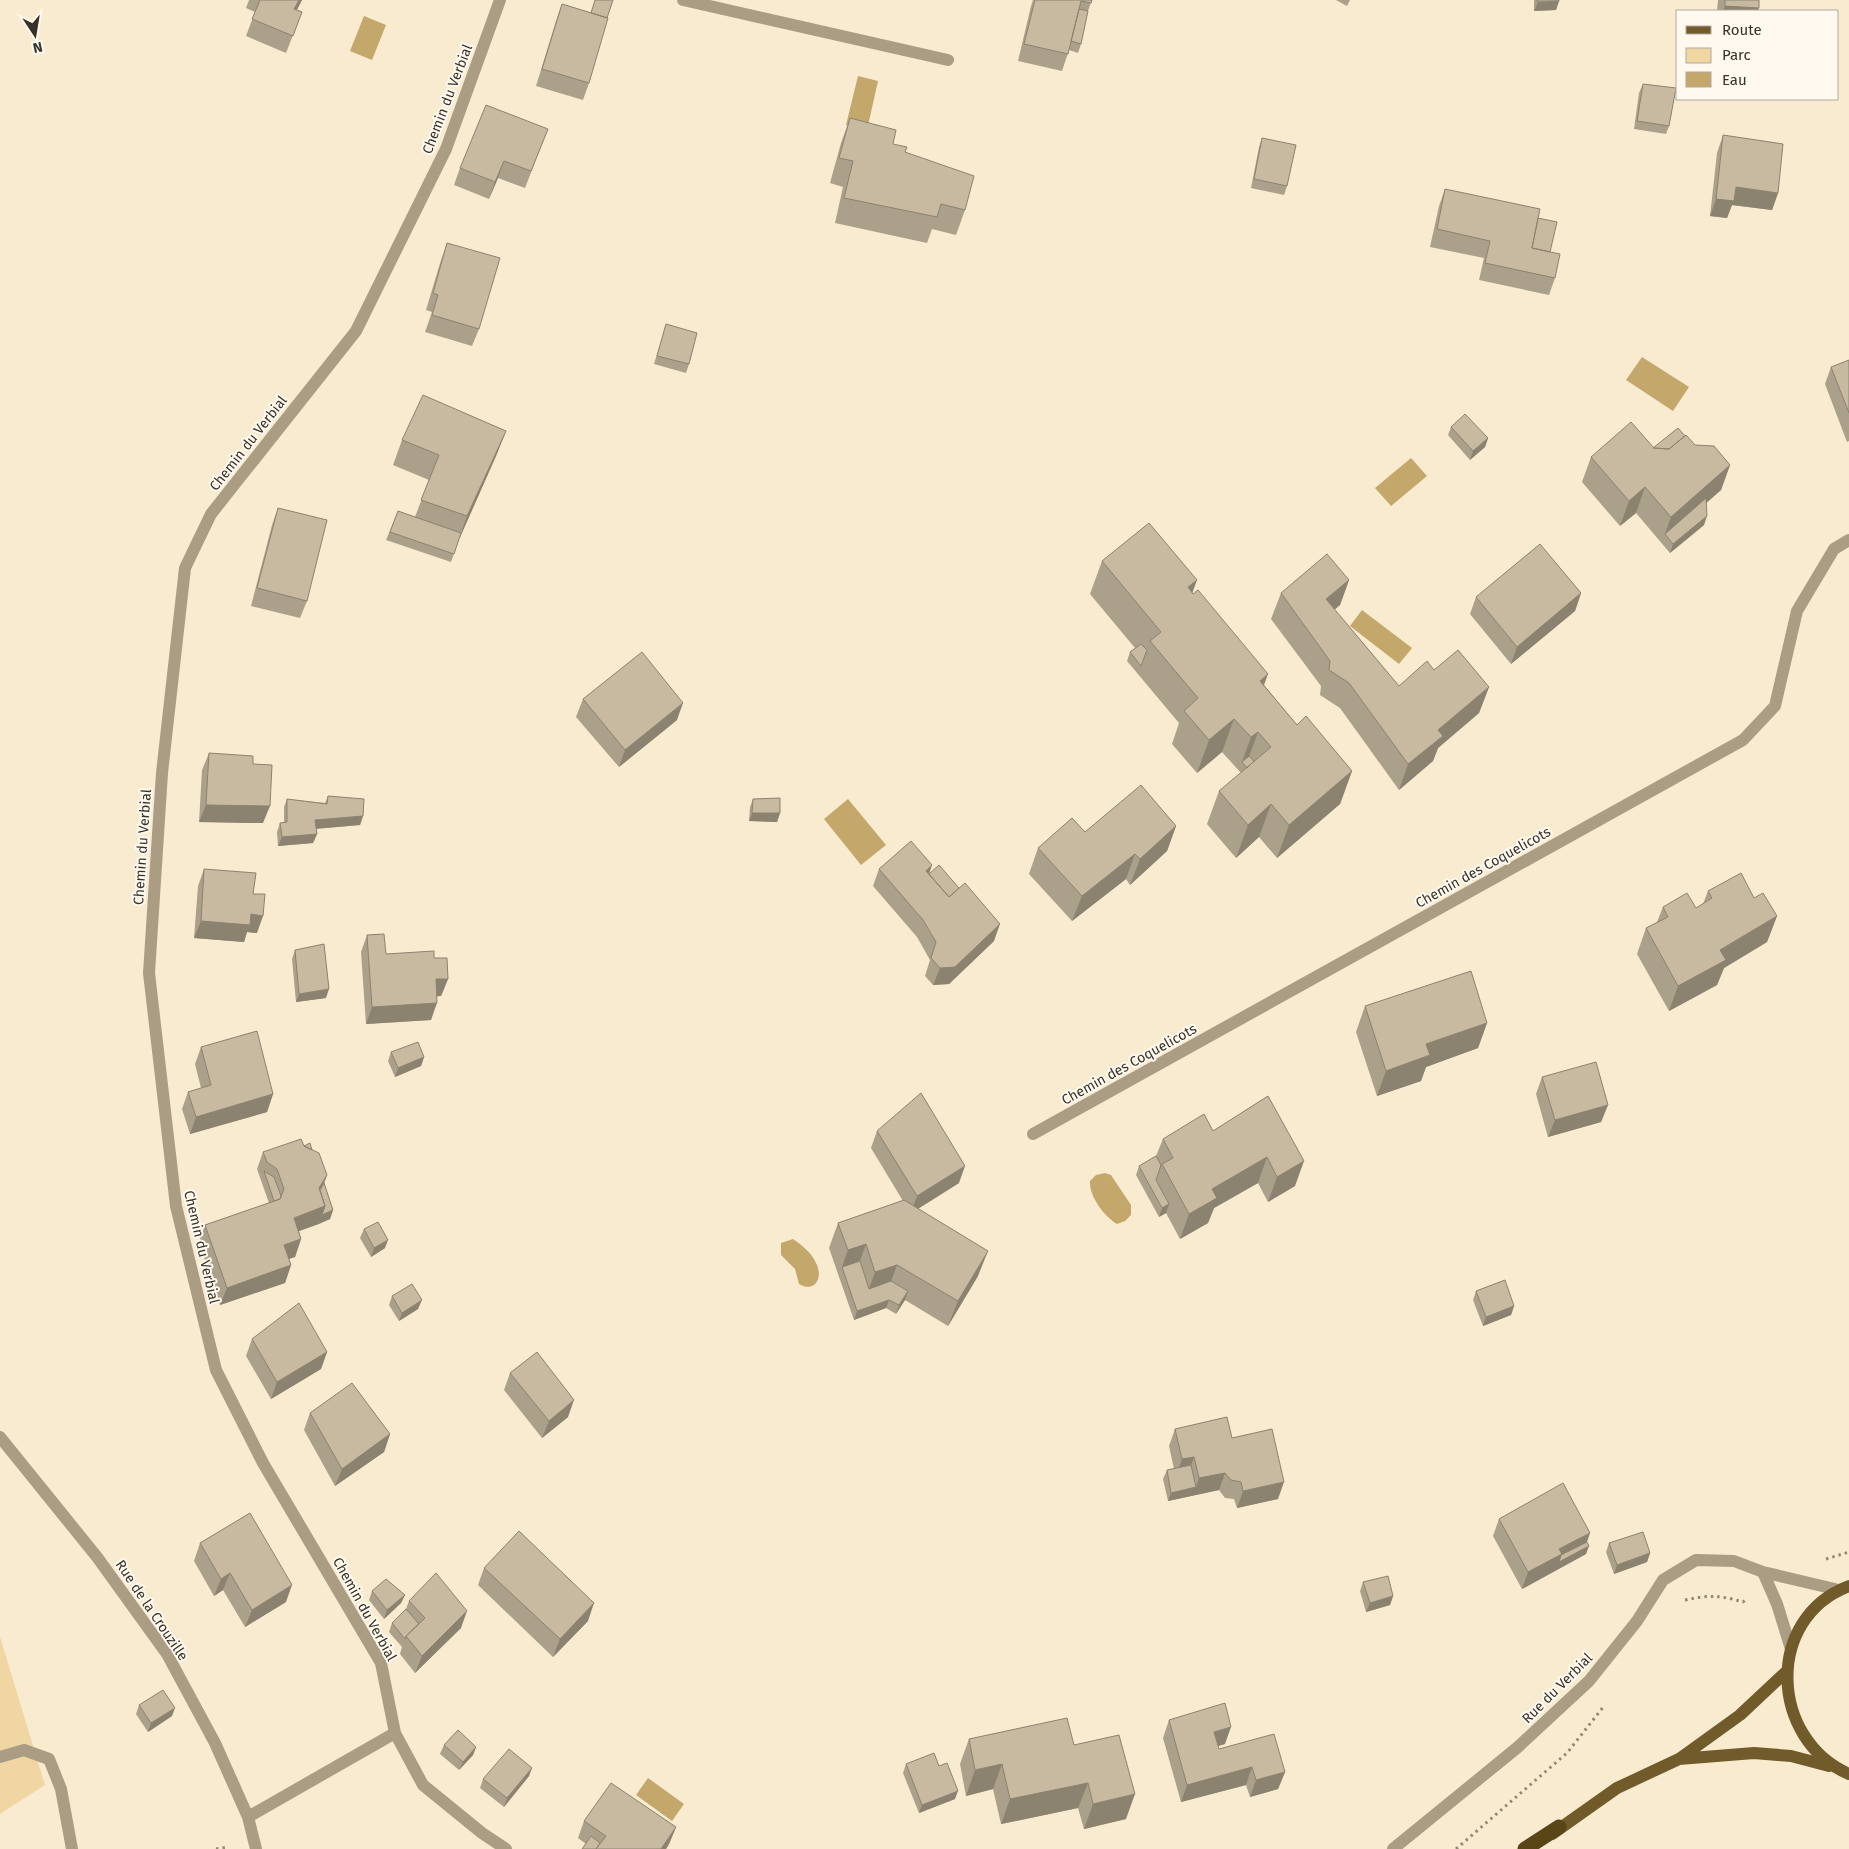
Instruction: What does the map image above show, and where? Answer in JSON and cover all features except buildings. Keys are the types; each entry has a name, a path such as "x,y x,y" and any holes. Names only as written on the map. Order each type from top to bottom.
{"highway":[{"path":"1525,1849 1559,1827"}],"main road":[{"path":"1833,1767 1812,1749 1797,1726 1788,1699 1786,1671 1791,1649 1802,1625 1818,1605 1844,1588"},
{"path":"1535,1849 1559,1827 1617,1788 1679,1759 1740,1715 1786,1671"},
{"path":"1679,1759 1754,1752 1790,1756 1833,1767 1849,1774"}],"street":[{"name":"Chemin du Verbial","path":"500,0 446,149 356,331 211,514 185,568 162,774 149,973 176,1206 216,1370 262,1463 381,1663 395,1733 423,1785 482,1833 506,1849"},
{"path":"683,0 948,60"},
{"name":"Chemin des Coquelicots","path":"1033,1134 1743,740 1775,706 1797,611 1834,549 1849,540"},
{"name":"Rue de la Crouzille","path":"0,1437 98,1557 167,1654 215,1743 248,1817 256,1849"},
{"name":"Rue du Verbial","path":"1393,1849 1518,1747 1589,1681 1637,1621 1663,1580 1696,1560 1734,1561 1763,1572 1844,1588"},
{"path":"1763,1572 1777,1604 1791,1649"},
{"path":"248,1817 395,1733"},
{"path":"0,1757 24,1750 49,1758 61,1789 72,1849"}],"green space":[{"path":"0,1637 45,1785 0,1814"}],"water":[{"path":"364,16 386,25 372,60 350,51"},
{"path":"858,76 878,81 867,130 846,125"},
{"path":"1642,357 1689,387 1673,411 1626,380"},
{"path":"1411,458 1427,476 1391,506 1375,488"},
{"path":"1362,610 1412,648 1399,664 1350,626"},
{"path":"848,799 886,845 861,865 824,819"},
{"path":"1105,1173 1111,1175 1131,1205 1131,1215 1125,1221 1117,1224 1098,1205 1090,1187 1090,1181 1096,1175"},
{"path":"793,1239 807,1250 817,1265 819,1275 818,1280 813,1286 809,1287 799,1284 795,1269 781,1255 781,1243"},
{"path":"648,1778 684,1804 672,1821 636,1795"}]}
